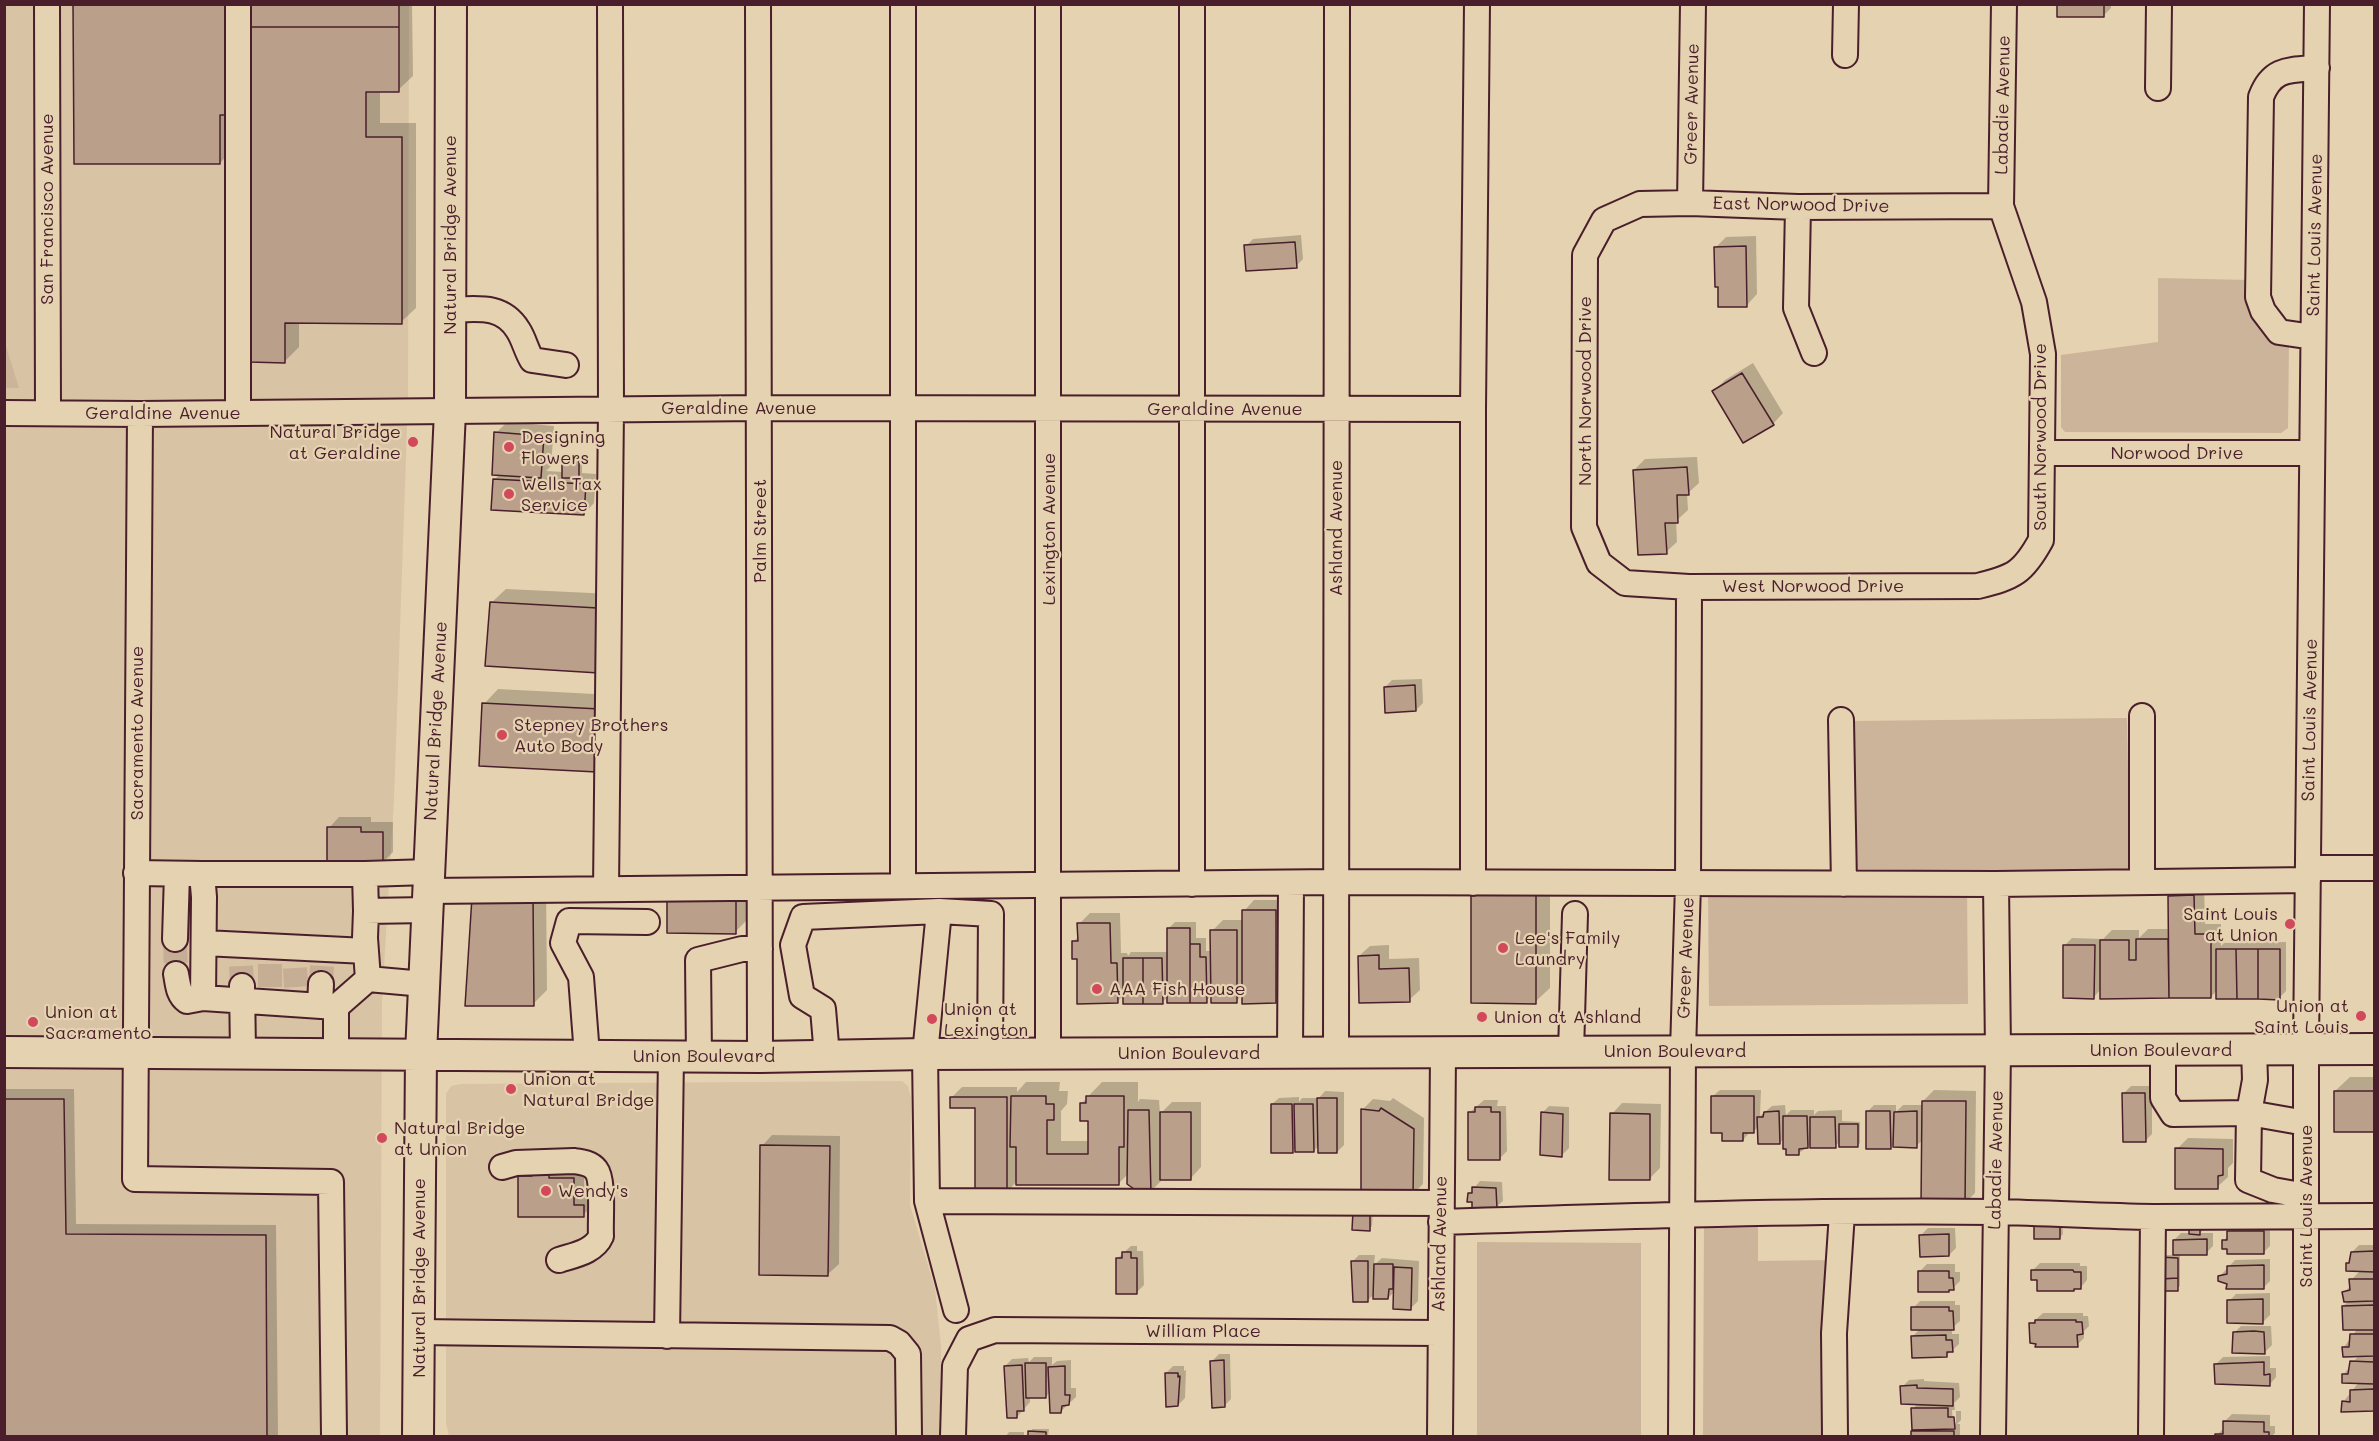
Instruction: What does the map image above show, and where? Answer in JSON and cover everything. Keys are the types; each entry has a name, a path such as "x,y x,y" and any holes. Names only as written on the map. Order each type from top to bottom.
{"main road":[{"name":"Natural Bridge Avenue","path":"418,1437 421,1054 450,411 451,4"},
{"name":"Union Boulevard","path":"4,1052 135,1051 760,1057 1048,1053 2374,1049"}],"street":[{"name":"San Francisco Avenue","path":"47,4 48,413"},
{"path":"238,4 238,413"},
{"path":"606,889 611,409 610,4"},
{"name":"Palm Street","path":"758,4 760,1057"},
{"path":"903,4 903,886"},
{"name":"Lexington Avenue","path":"1048,4 1048,1053"},
{"path":"1191,884 1192,4"},
{"name":"Ashland Avenue","path":"1336,4 1336,1052"},
{"path":"1473,883 1473,409 1477,4"},
{"name":"Greer Avenue","path":"1690,203 1693,4"},
{"path":"1845,55 1846,4"},
{"name":"Labadie Avenue","path":"2001,206 2004,4"},
{"path":"2158,88 2159,4"},
{"name":"Saint Louis Avenue","path":"2306,1437 2306,1049 2317,4"},
{"path":"2313,337 2279,332 2263,311 2258,297 2260,97 2265,85 2277,73 2316,68"},
{"name":"East Norwood Drive","path":"1604,220 1640,204 1690,203 1798,207 2001,206"},
{"name":"South Norwood Drive","path":"2001,206 2034,302 2043,354 2041,540 2028,564"},
{"path":"1798,207 1796,308 1814,353"},
{"name":"North Norwood Drive","path":"1599,563 1584,527 1585,255 1604,220"},
{"path":"450,310 490,309 500,312 512,321 532,360 566,365"},
{"name":"Geraldine Avenue","path":"4,413 140,414 760,408 1473,409"},
{"name":"Sacramento Avenue","path":"140,414 135,1179 332,1182 334,1437"},
{"name":"Norwood Drive","path":"2043,453 2312,453"},
{"name":"West Norwood Drive","path":"1599,563 1625,583 1689,587 1978,586 2004,579 2028,564"},
{"name":"Greer Avenue","path":"1682,1437 1683,1051 1688,884 1689,587"},
{"path":"2142,716 2142,882"},
{"path":"1841,720 1844,884"},
{"path":"136,873 365,874 428,891 1336,882 1996,884 2142,882 2308,874 2374,868"},
{"path":"175,939 177,874"},
{"path":"202,874 204,998"},
{"path":"365,874 368,979"},
{"path":"1290,1053 1291,883"},
{"name":"Labadie Avenue","path":"1993,1437 1998,1050 1996,884"},
{"path":"366,911 428,891"},
{"path":"939,912 925,1054 927,1202 956,1310"},
{"path":"827,1056 823,1009 802,996 796,965 793,945 803,917 939,912 991,914 990,1054"},
{"path":"1571,1052 1575,914"},
{"path":"587,1056 581,977 563,943 569,921 647,922"},
{"path":"204,943 241,974 312,980 366,951"},
{"path":"667,1336 685,1056 698,960 742,949 760,949"},
{"path":"176,974 178,987 187,1001 204,998 241,974 312,980 368,979 424,984"},
{"path":"241,974 243,1052"},
{"path":"312,980 336,1053"},
{"path":"2254,1049 2255,1080 2249,1113 2248,1180 2306,1207"},
{"path":"2163,1050 2163,1098 2173,1114 2249,1113 2306,1123"},
{"name":"Ashland Avenue","path":"1440,1437 1439,1333 1443,1052"},
{"path":"502,1167 516,1163 574,1161 594,1167 600,1176 601,1236 598,1243 591,1249 559,1260"},
{"path":"927,1202 1682,1215 1996,1212 2153,1217 2306,1207 2374,1216"},
{"path":"1835,1437 1834,1333 1842,1213"},
{"path":"2151,1437 2153,1217"},
{"name":"William Place","path":"953,1437 955,1366 969,1339 994,1330 1439,1333"},
{"path":"419,1332 890,1338 900,1343 908,1354 909,1437"}],"shaded area":[{"path":"5,5 409,5 408,399 394,799 382,1001 380,1436 5,1436"},
{"path":"2158,278 2250,280 2289,344 2288,428 2281,433 2065,432 2061,427 2061,355 2158,342"},
{"path":"5,343 19,388 5,388"},
{"path":"2127,718 2130,873 1854,876 1852,721"},
{"path":"1967,888 1968,1004 1709,1006 1708,889"},
{"path":"902,1081 908,1086 911,1098 910,1205 935,1289 941,1346 941,1436 449,1436 446,1423 446,1094 451,1086 461,1084"},
{"path":"1704,1224 1758,1224 1758,1261 1830,1260 1829,1436 1703,1436"},
{"path":"1477,1242 1641,1243 1641,1436 1477,1436"}],"building":[{"path":"73,4 227,4 227,115 220,115 220,164 74,164"},
{"path":"248,4 399,4 399,27 248,27"},
{"path":"2057,4 2104,4 2104,17 2057,17"},
{"path":"248,27 399,27 399,92 366,92 366,137 402,137 402,324 285,323 285,363 249,362"},
{"path":"1295,242 1297,268 1246,271 1244,245"},
{"path":"1746,246 1747,307 1718,307 1714,247"},
{"path":"1742,373 1774,425 1743,443 1712,391"},
{"path":"494,432 544,436 541,478 492,475"},
{"path":"562,459 579,460 579,478 562,478"},
{"path":"1687,467 1689,495 1677,495 1678,523 1665,523 1667,554 1638,555 1633,470"},
{"path":"493,479 586,484 584,515 491,510"},
{"path":"490,602 598,608 599,673 485,666"},
{"path":"1415,685 1416,711 1385,713 1384,687"},
{"path":"482,703 600,709 597,772 479,766"},
{"path":"327,827 361,827 361,832 383,832 383,864 327,864"},
{"name":"Lee's Family Laundry","path":"1471,893 1536,893 1536,1004 1471,1003"},
{"path":"667,895 736,896 736,934 667,933"},
{"path":"2194,895 2195,934 2211,934 2211,998 2169,998 2168,896"},
{"path":"472,897 533,897 534,1006 465,1006"},
{"path":"1242,910 1276,910 1276,1003 1242,1004"},
{"path":"1077,923 1110,923 1111,963 1117,963 1118,1003 1077,1004 1077,959 1072,959 1072,941 1078,941"},
{"path":"1167,928 1190,928 1190,1003 1167,1003"},
{"path":"1210,930 1237,930 1237,1003 1211,1003"},
{"path":"2136,939 2168,939 2169,998 2100,999 2100,940 2129,940 2129,960 2136,960"},
{"path":"1190,944 1200,944 1200,957 1206,957 1207,1003 1190,1003"},
{"path":"2063,945 2095,945 2094,999 2063,998"},
{"path":"2216,949 2236,949 2237,999 2216,999"},
{"path":"2236,949 2258,949 2258,999 2237,999"},
{"path":"2258,949 2280,949 2280,1000 2258,999"},
{"path":"1379,955 1379,969 1409,968 1410,1002 1359,1003 1358,956"},
{"path":"1123,958 1143,958 1143,1004 1123,1004"},
{"path":"1143,958 1162,958 1163,1004 1143,1004"},
{"path":"2334,1091 2374,1091 2374,1132 2334,1132"},
{"path":"2122,1093 2145,1093 2146,1142 2123,1142"},
{"path":"1011,1096 1046,1096 1046,1104 1054,1104 1054,1120 1047,1120 1047,1154 1088,1154 1088,1121 1080,1121 1080,1103 1086,1103 1086,1096 1124,1096 1124,1147 1119,1147 1119,1185 1016,1185 1016,1147 1010,1147"},
{"path":"1711,1096 1754,1096 1754,1133 1743,1133 1743,1141 1722,1141 1722,1133 1711,1133"},
{"path":"950,1097 1007,1097 1007,1193 975,1193 975,1108 950,1108"},
{"path":"1317,1098 1337,1098 1337,1153 1318,1153"},
{"path":"4,1099 64,1099 66,1234 266,1235 267,1436 4,1436"},
{"path":"1922,1101 1966,1101 1965,1206 1921,1205"},
{"path":"1271,1104 1292,1104 1293,1153 1271,1153"},
{"path":"1294,1104 1313,1104 1314,1152 1295,1152"},
{"path":"1475,1107 1491,1107 1491,1112 1500,1112 1500,1160 1468,1160 1468,1112 1475,1112"},
{"path":"1381,1108 1414,1129 1413,1196 1361,1195 1361,1109 1379,1111"},
{"path":"1128,1110 1149,1110 1151,1193 1141,1194 1127,1184"},
{"path":"1779,1111 1780,1144 1758,1144 1757,1117 1763,1117 1764,1112"},
{"path":"1866,1111 1890,1111 1891,1149 1866,1149"},
{"path":"1917,1111 1917,1148 1893,1147 1894,1112"},
{"path":"1160,1112 1191,1112 1191,1180 1160,1180"},
{"path":"1541,1112 1563,1114 1562,1157 1540,1155"},
{"path":"1610,1113 1650,1114 1650,1180 1609,1180"},
{"path":"1783,1116 1807,1116 1808,1148 1799,1149 1799,1155 1786,1155 1786,1149 1783,1149"},
{"path":"1810,1117 1835,1117 1836,1148 1810,1148"},
{"path":"1839,1124 1858,1124 1858,1147 1839,1147"},
{"path":"760,1145 830,1146 828,1276 759,1275"},
{"path":"2175,1148 2223,1149 2223,1175 2218,1176 2218,1189 2175,1189"},
{"name":"Wendy's","path":"533,1170 549,1170 549,1178 574,1178 574,1205 584,1205 584,1217 518,1217 518,1176 532,1176"},
{"path":"1472,1187 1496,1188 1497,1209 1472,1210 1472,1202 1467,1202 1468,1193 1472,1193"},
{"path":"1353,1211 1370,1212 1370,1231 1352,1230"},
{"path":"2034,1221 2060,1222 2060,1239 2034,1239"},
{"path":"2189,1227 2200,1227 2200,1235 2189,1234"},
{"path":"2227,1231 2264,1231 2264,1254 2227,1254 2227,1249 2222,1249 2222,1240 2227,1240"},
{"path":"1949,1234 1949,1256 1920,1257 1919,1235"},
{"path":"2207,1239 2207,1255 2173,1255 2173,1240"},
{"path":"2374,1251 2374,1272 2346,1271 2346,1263 2349,1263 2351,1252"},
{"path":"1122,1252 1131,1252 1131,1258 1137,1258 1137,1294 1116,1294 1116,1258 1122,1258"},
{"path":"2160,1257 2178,1258 2178,1278 2161,1279"},
{"path":"1351,1261 1368,1261 1368,1302 1353,1302"},
{"path":"1374,1264 1393,1264 1393,1289 1389,1289 1388,1299 1373,1299"},
{"path":"2264,1265 2264,1289 2226,1289 2227,1284 2218,1281 2218,1276 2227,1274 2227,1266"},
{"path":"1394,1267 1412,1268 1411,1310 1393,1309"},
{"path":"2031,1270 2081,1272 2081,1289 2037,1291 2037,1280 2031,1280"},
{"path":"1918,1271 1949,1271 1949,1278 1953,1278 1954,1290 1918,1292"},
{"path":"2178,1278 2178,1291 2160,1291 2160,1279"},
{"path":"2349,1279 2374,1279 2374,1301 2344,1302 2342,1292 2350,1290"},
{"path":"2263,1299 2263,1324 2227,1323 2227,1300"},
{"path":"2374,1305 2374,1330 2343,1330 2342,1306"},
{"path":"1911,1307 1949,1307 1949,1311 1953,1311 1954,1330 1911,1330"},
{"path":"2035,1320 2082,1322 2083,1334 2077,1335 2078,1347 2035,1347 2036,1344 2030,1343 2029,1323 2035,1323"},
{"path":"2233,1332 2264,1332 2265,1354 2232,1353"},
{"path":"2350,1334 2374,1334 2374,1356 2343,1357 2342,1347 2349,1347"},
{"path":"1946,1335 1946,1340 1952,1340 1953,1352 1947,1352 1947,1357 1912,1358 1911,1336"},
{"path":"1224,1360 1225,1407 1212,1408 1210,1361"},
{"path":"2350,1361 2374,1362 2374,1384 2342,1383 2342,1374 2348,1374"},
{"path":"2264,1362 2264,1375 2270,1374 2270,1386 2215,1384 2214,1364"},
{"path":"1025,1363 1046,1363 1046,1398 1026,1398"},
{"path":"1022,1365 1024,1411 1017,1411 1017,1418 1007,1418 1004,1366"},
{"path":"1065,1366 1065,1395 1070,1395 1069,1405 1062,1406 1061,1413 1050,1413 1048,1367"},
{"path":"1165,1373 1178,1373 1178,1377 1180,1376 1178,1406 1166,1407"},
{"path":"1917,1385 1917,1388 1953,1389 1953,1406 1901,1404 1900,1386"},
{"path":"2374,1389 2374,1411 2341,1412 2342,1401 2350,1402 2350,1390"},
{"path":"1911,1408 1948,1408 1948,1417 1954,1417 1955,1429 1912,1430"},
{"path":"2223,1421 2264,1422 2264,1432 2269,1432 2269,1436 2215,1436 2215,1434 2223,1434"},
{"path":"1028,1431 1046,1432 1046,1436 1028,1436"},
{"path":"1911,1431 1954,1431 1954,1436 1911,1436"}],"tunnel":[{"path":"175,939 176,974"},
{"path":"270,964 270,987"},
{"path":"241,966 242,986"},
{"path":"321,984 322,966"},
{"path":"295,968 296,987"}],"place":[{"name":"Natural Bridge at Geraldine","path":"413,442"},
{"name":"Designing Flowers","path":"509,447"},
{"name":"Wells Tax Service","path":"509,494"},
{"name":"Stepney Brothers Auto Body","path":"502,735"},
{"name":"Saint Louis at Union","path":"2290,924"},
{"name":"Lee's Family Laundry","path":"1503,948"},
{"name":"AAA Fish House","path":"1097,989"},
{"name":"Union at Saint Louis","path":"2361,1016"},
{"name":"Union at Ashland","path":"1482,1017"},
{"name":"Union at Lexington","path":"932,1019"},
{"name":"Union at Sacramento","path":"33,1022"},
{"name":"Union at Natural Bridge","path":"511,1089"},
{"name":"Natural Bridge at Union","path":"382,1138"},
{"name":"Wendy's","path":"546,1191"}]}
